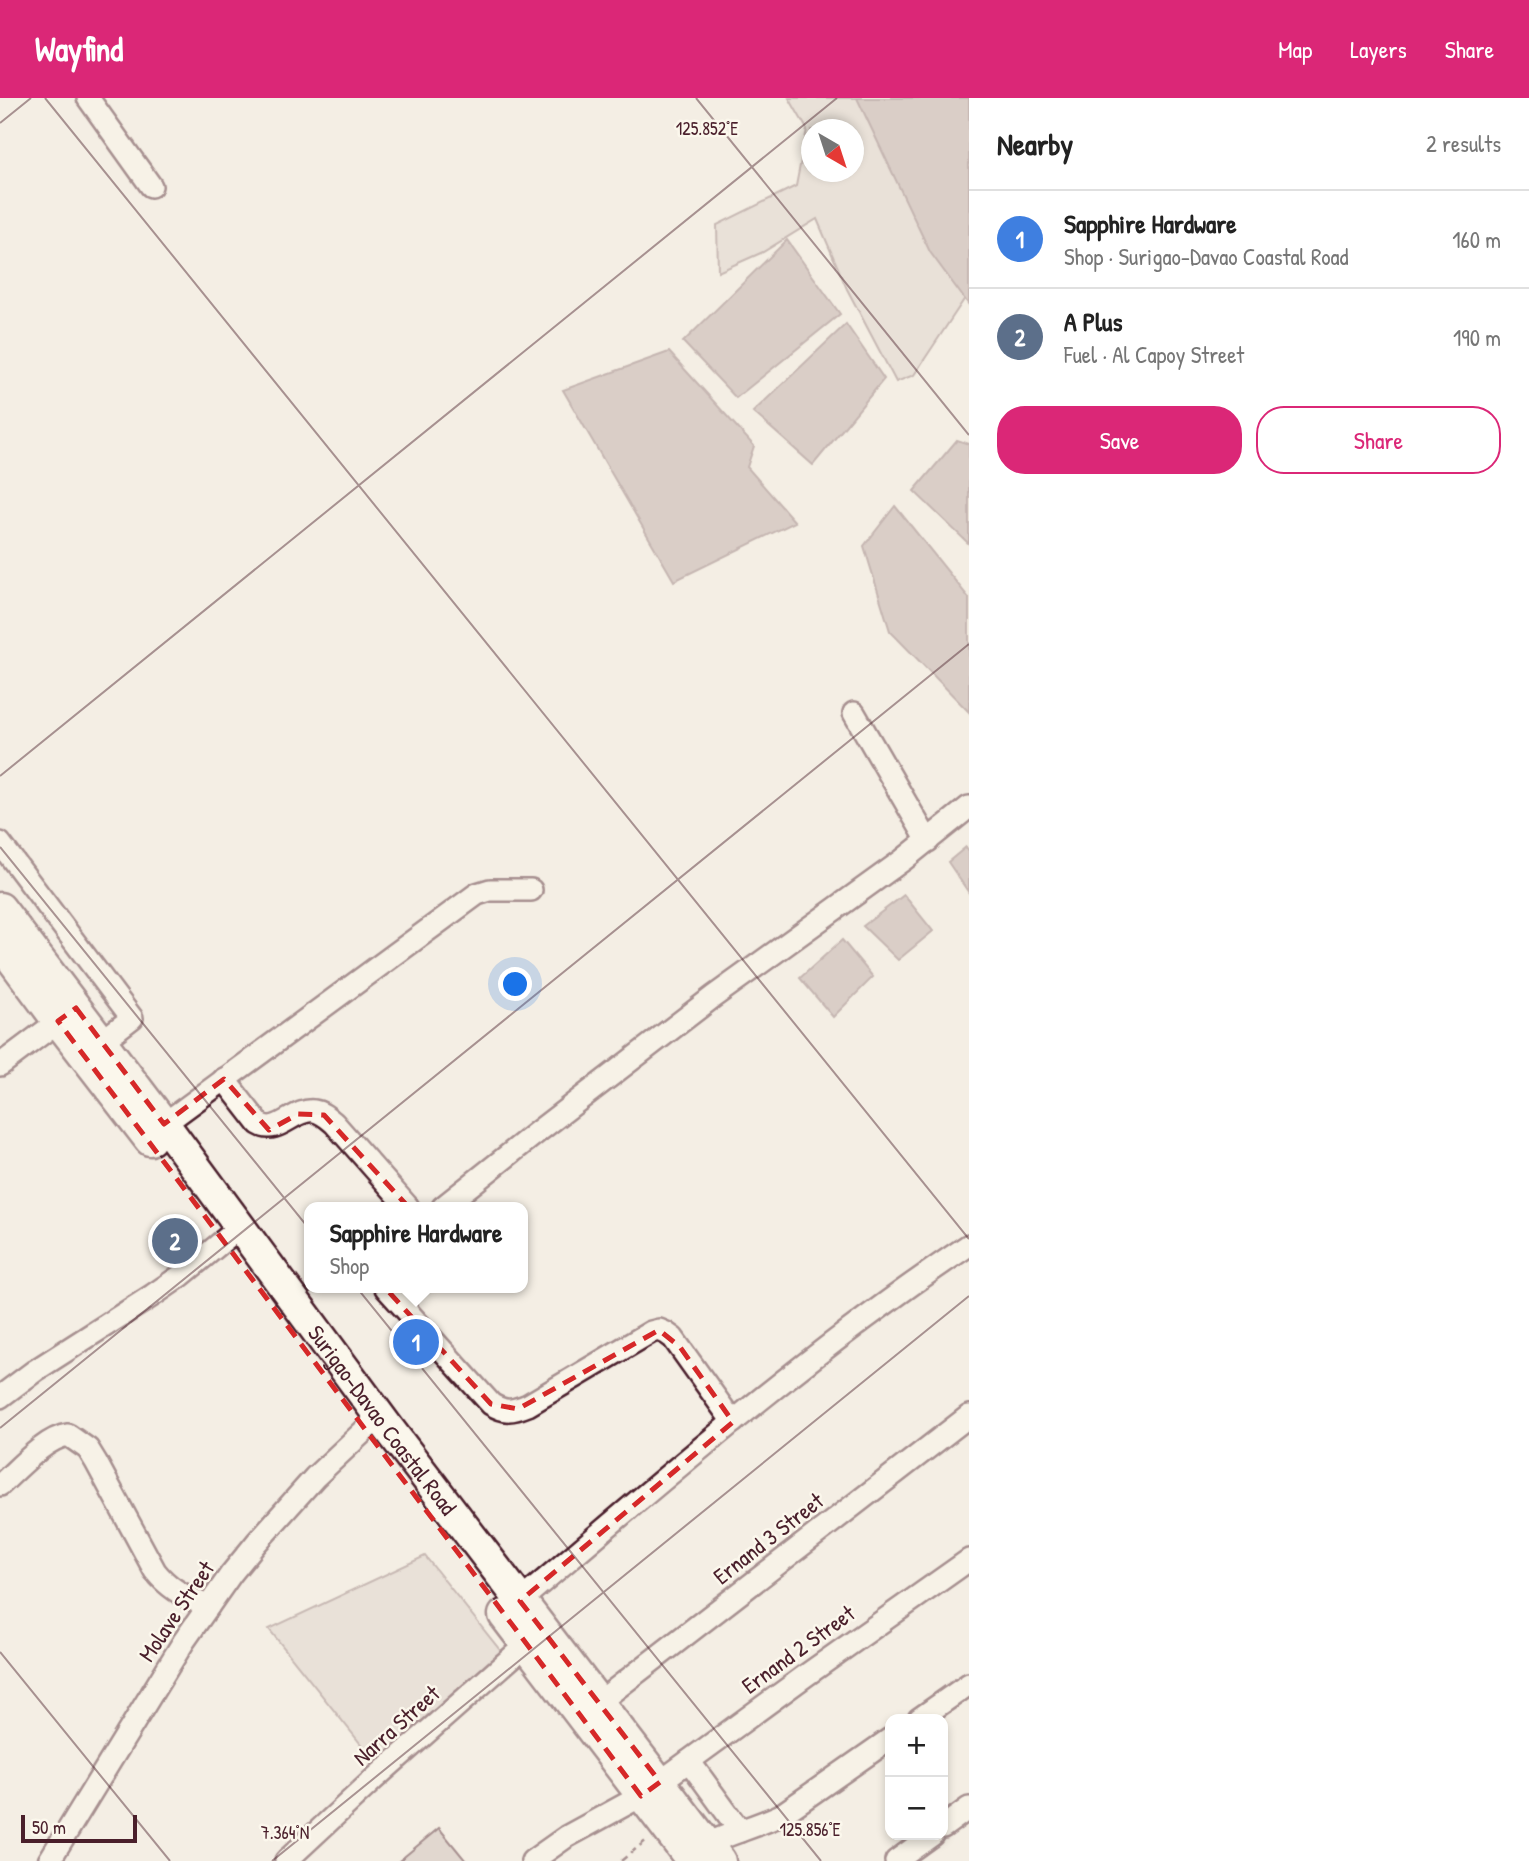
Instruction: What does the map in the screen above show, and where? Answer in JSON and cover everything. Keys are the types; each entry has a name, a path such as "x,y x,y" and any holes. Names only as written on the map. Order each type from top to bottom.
{"highway":[{"name":"Surigao-Davao Coastal Road","path":"0,908 67,1015 153,1143 232,1233"},
{"name":"Surigao-Davao Coastal Road","path":"0,943 67,1015 101,1042 164,1124 232,1233 651,1789 698,1857"},
{"name":"Surigao-Davao Coastal Road","path":"373,1423 520,1601 535,1637 599,1702 651,1789 664,1825 698,1857"}],"street":[{"path":"88,98 151,186"},
{"path":"853,713 928,841"},
{"path":"449,1202 713,996 928,841 969,807"},
{"path":"0,844 132,1018 101,1042"},
{"path":"164,1124 477,894 489,890 531,890"},
{"path":"0,1065 67,1015"},
{"path":"224,1079 265,1128 272,1128 305,1112 313,1111 324,1115 404,1202"},
{"path":"0,1397 36,1370 153,1296 232,1233"},
{"path":"520,1601 845,1332 969,1245"},
{"path":"391,1293 491,1404 499,1409 508,1412 528,1405 650,1332 659,1330 680,1347 733,1422"},
{"name":"Ernand 3 Street","path":"599,1702 969,1416"},
{"name":"Molave Street","path":"50,1861 184,1641 231,1574 315,1477 373,1423"},
{"path":"0,1485 46,1444 58,1436 68,1435 88,1449 163,1582 173,1591 208,1606"},
{"name":"Ernand 2 Street","path":"532,1861 566,1837 651,1789 969,1560"},
{"name":"Narra Street","path":"286,1861 535,1637"},
{"path":"926,1714 969,1684"},
{"path":"698,1857 740,1831 781,1815 885,1742"},
{"path":"689,1761 740,1831"},
{"path":"948,1823 969,1808"},
{"path":"896,1861 925,1840"}],"path":[{"path":"621,1861 664,1825"}],"highlighted area":[{"path":"76,1008 164,1124 224,1079 269,1130 298,1114 324,1115 423,1223 369,1262 378,1280 491,1404 518,1409 659,1330 680,1347 733,1422 520,1601 660,1782 641,1796 58,1021"}],"shaded area":[{"path":"789,98 913,98 969,292 914,375 896,382 847,289 817,219 763,252 718,272 717,225 796,186 801,160 801,182 864,182 864,119 801,119"},
{"path":"857,98 969,98 969,305 930,252"},
{"path":"787,240 840,314 736,398 683,342"},
{"path":"846,324 884,379 813,465 753,412"},
{"path":"669,352 754,446 747,467 795,522 674,581 563,390"},
{"path":"957,440 969,444 969,544 914,491"},
{"path":"895,506 969,598 969,712 890,631 864,546"},
{"path":"966,847 969,851 969,893 948,862"},
{"path":"904,895 933,931 898,960 863,926"},
{"path":"842,940 873,977 833,1017 800,978"},
{"path":"425,1556 503,1654 380,1768 269,1629"}],"building":[{"path":"439,1828 466,1861 399,1861"}],"place":[{"name":"A Plus","path":"175,1241"},
{"name":"Sapphire Hardware","path":"416,1342"}]}
